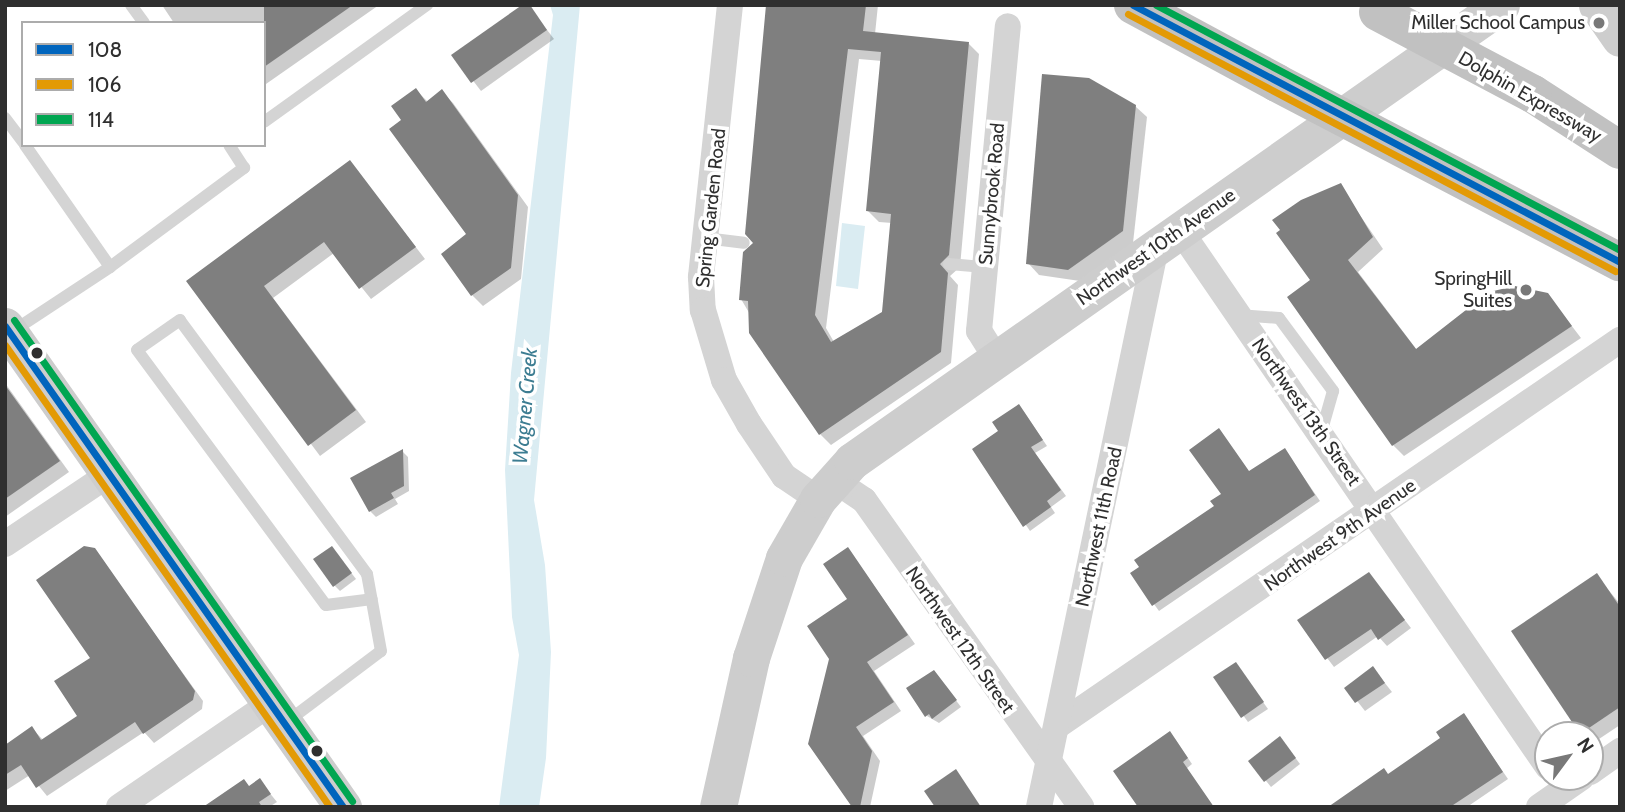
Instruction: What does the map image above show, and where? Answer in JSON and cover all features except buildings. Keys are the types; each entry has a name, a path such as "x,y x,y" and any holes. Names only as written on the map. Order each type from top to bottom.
{"highway":[{"path":"1133,5 1620,262"},
{"name":"Dolphin Expressway","path":"1373,8 1533,94 1620,150"},
{"path":"1533,94 1620,131"}],"street":[{"name":"Spring Garden Road","path":"730,5 705,238 703,310 724,380 784,475 826,489"},
{"name":"Northwest 10th Avenue","path":"718,807 765,607 784,558 826,489 883,436 1501,5"},
{"path":"1597,5 1620,38"},
{"name":"Sunnybrook Road","path":"996,358 979,331 1008,26"},
{"name":"Northwest 13th Street","path":"1168,239 1238,315 1534,746"},
{"name":"Northwest 11th Road","path":"1039,807 1168,239"},
{"path":"8,330 111,473 343,807"},
{"name":"Northwest 9th Avenue","path":"1057,726 1375,511 1620,340"},
{"path":"5,544 111,473"},
{"name":"Northwest 12th Street","path":"826,489 864,500 1048,765 1081,807"},
{"path":"119,807 278,713"},
{"path":"1604,762 1620,751"},
{"path":"1539,807 1556,791"}],"lane":[{"path":"131,5 143,21"},
{"path":"266,120 427,5"},
{"path":"5,118 21,140"},
{"path":"26,147 110,267"},
{"path":"8,330 110,267 244,168 230,147"},
{"path":"705,238 744,243"},
{"path":"948,264 985,267"},
{"path":"278,713 381,652 372,599 367,574 180,320 137,350 326,605 372,599"}],"water":[{"name":"Wagner Creek","path":"550,5 580,5 534,500 545,565 551,652 546,758 539,807 499,807 519,655 512,617 505,470 511,373 553,15"},
{"path":"842,223 865,226 858,289 836,286"}],"transit line":[{"name":"108","path":"1133,5 1620,262"},
{"name":"114","path":"1156,5 1620,250"},
{"name":"106","path":"1128,14 1615,271"},
{"name":"114","path":"14,320 352,801"},
{"name":"108","path":"5,326 343,807"},
{"name":"106","path":"5,345 330,807"}],"place":[{"name":"Miller School Campus","path":"1599,23"},
{"name":"SpringHill Suites","path":"1526,290"}]}
